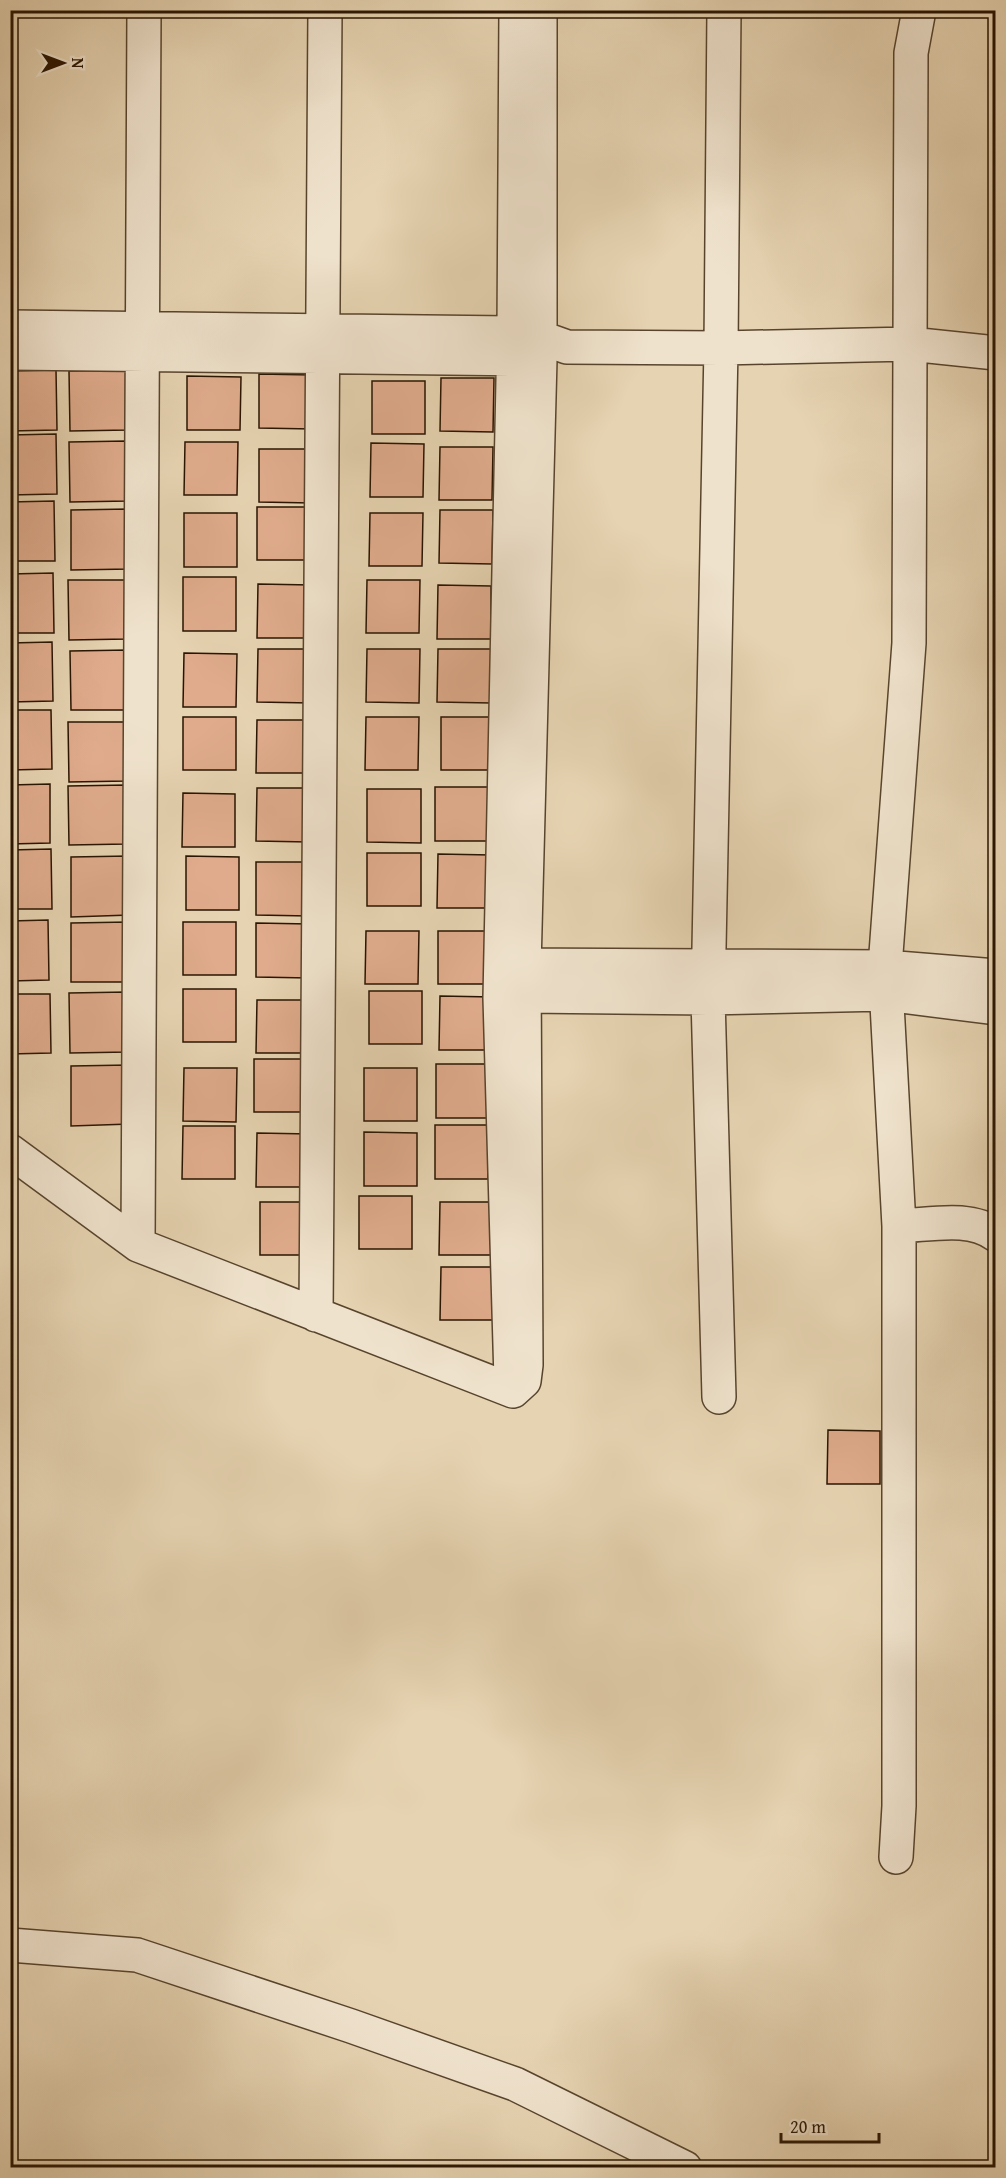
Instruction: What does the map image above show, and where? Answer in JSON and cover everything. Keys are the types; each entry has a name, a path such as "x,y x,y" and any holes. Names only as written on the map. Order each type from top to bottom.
{"street":[{"path":"138,1245 144,10"},
{"path":"316,1315 325,10"},
{"path":"516,10 535,347"},
{"path":"10,1151 138,1245 513,1391 524,1381 526,1365 513,981 535,347 540,10"},
{"path":"719,1397 710,983 722,348 724,10"},
{"path":"896,1857 899,1806 899,1226 885,981 909,643 911,53 919,10"},
{"path":"10,327 142,341 722,348 910,344 996,353"},
{"path":"10,353 142,341"},
{"path":"513,981 710,983 885,981 994,994"},
{"path":"899,1226 969,1223 986,1227 996,1235"},
{"path":"10,1945 137,1955 317,2014 515,2084 685,2168"}],"building":[{"path":"56,370 57,430 10,431 10,371"},
{"path":"127,370 128,430 70,431 69,371"},
{"path":"259,374 312,375 312,429 259,428"},
{"path":"187,376 241,377 240,430 187,430"},
{"path":"441,378 494,378 493,432 440,431"},
{"path":"372,381 425,381 425,434 372,434"},
{"path":"56,434 57,494 10,495 10,435"},
{"path":"127,441 128,501 70,502 69,442"},
{"path":"185,442 238,442 237,495 184,495"},
{"path":"371,443 424,444 423,497 370,497"},
{"path":"440,447 493,447 492,500 439,500"},
{"path":"259,449 312,449 312,503 259,502"},
{"path":"54,501 55,561 10,561 10,502"},
{"path":"257,507 311,507 310,560 257,560"},
{"path":"129,509 130,569 71,570 71,510"},
{"path":"440,510 493,510 492,564 439,563"},
{"path":"184,513 237,513 237,567 184,567"},
{"path":"370,513 423,513 422,566 369,566"},
{"path":"53,573 54,633 10,633 10,574"},
{"path":"183,577 236,577 236,631 183,631"},
{"path":"68,580 127,580 127,639 69,640"},
{"path":"367,580 420,580 419,633 366,633"},
{"path":"258,584 311,585 311,638 257,638"},
{"path":"438,585 491,586 491,639 437,639"},
{"path":"52,642 53,701 10,702 10,643"},
{"path":"258,649 311,649 311,703 257,702"},
{"path":"367,649 420,649 419,703 366,702"},
{"path":"438,649 491,649 491,703 437,702"},
{"path":"128,650 129,710 71,710 70,651"},
{"path":"184,653 237,654 236,707 183,707"},
{"path":"10,710 51,710 52,769 10,770"},
{"path":"183,717 236,717 236,770 183,770"},
{"path":"366,717 419,717 418,770 365,770"},
{"path":"441,717 494,717 494,770 441,770"},
{"path":"257,720 310,720 309,773 256,773"},
{"path":"68,722 127,722 127,781 69,782"},
{"path":"50,784 50,843 10,844 10,785"},
{"path":"127,785 127,844 69,845 68,786"},
{"path":"435,787 488,787 488,841 435,841"},
{"path":"257,788 310,788 309,842 256,841"},
{"path":"367,789 421,789 421,843 367,842"},
{"path":"183,793 235,794 235,847 182,847"},
{"path":"51,849 52,909 10,909 10,850"},
{"path":"367,853 421,853 421,906 367,906"},
{"path":"438,854 491,855 491,908 437,908"},
{"path":"129,856 130,915 71,917 71,857"},
{"path":"186,856 239,857 239,910 186,910"},
{"path":"256,862 309,862 309,916 256,915"},
{"path":"48,920 49,980 10,981 10,921"},
{"path":"129,922 130,982 71,982 71,923"},
{"path":"183,922 236,922 236,975 183,975"},
{"path":"256,923 309,924 309,978 256,977"},
{"path":"366,931 419,931 418,984 365,984"},
{"path":"438,931 492,931 492,984 438,984"},
{"path":"183,989 236,989 236,1042 183,1042"},
{"path":"369,991 422,991 422,1044 369,1044"},
{"path":"127,992 128,1052 70,1053 69,993"},
{"path":"10,994 50,994 51,1053 10,1054"},
{"path":"440,996 493,997 492,1050 439,1050"},
{"path":"257,1000 310,1000 309,1053 256,1053"},
{"path":"254,1059 307,1059 307,1112 254,1112"},
{"path":"436,1064 489,1064 489,1118 436,1118"},
{"path":"129,1065 130,1124 71,1126 71,1066"},
{"path":"184,1068 237,1068 236,1122 183,1121"},
{"path":"364,1068 417,1068 417,1121 364,1121"},
{"path":"435,1125 488,1125 488,1179 435,1179"},
{"path":"183,1126 235,1126 235,1179 182,1179"},
{"path":"364,1132 417,1133 417,1186 364,1186"},
{"path":"257,1133 310,1134 309,1187 256,1187"},
{"path":"359,1196 412,1196 412,1249 359,1249"},
{"path":"260,1202 313,1202 313,1255 260,1255"},
{"path":"440,1202 493,1202 492,1255 439,1255"},
{"path":"441,1267 494,1267 493,1320 440,1320"},
{"path":"828,1430 880,1431 880,1484 827,1484"}]}
